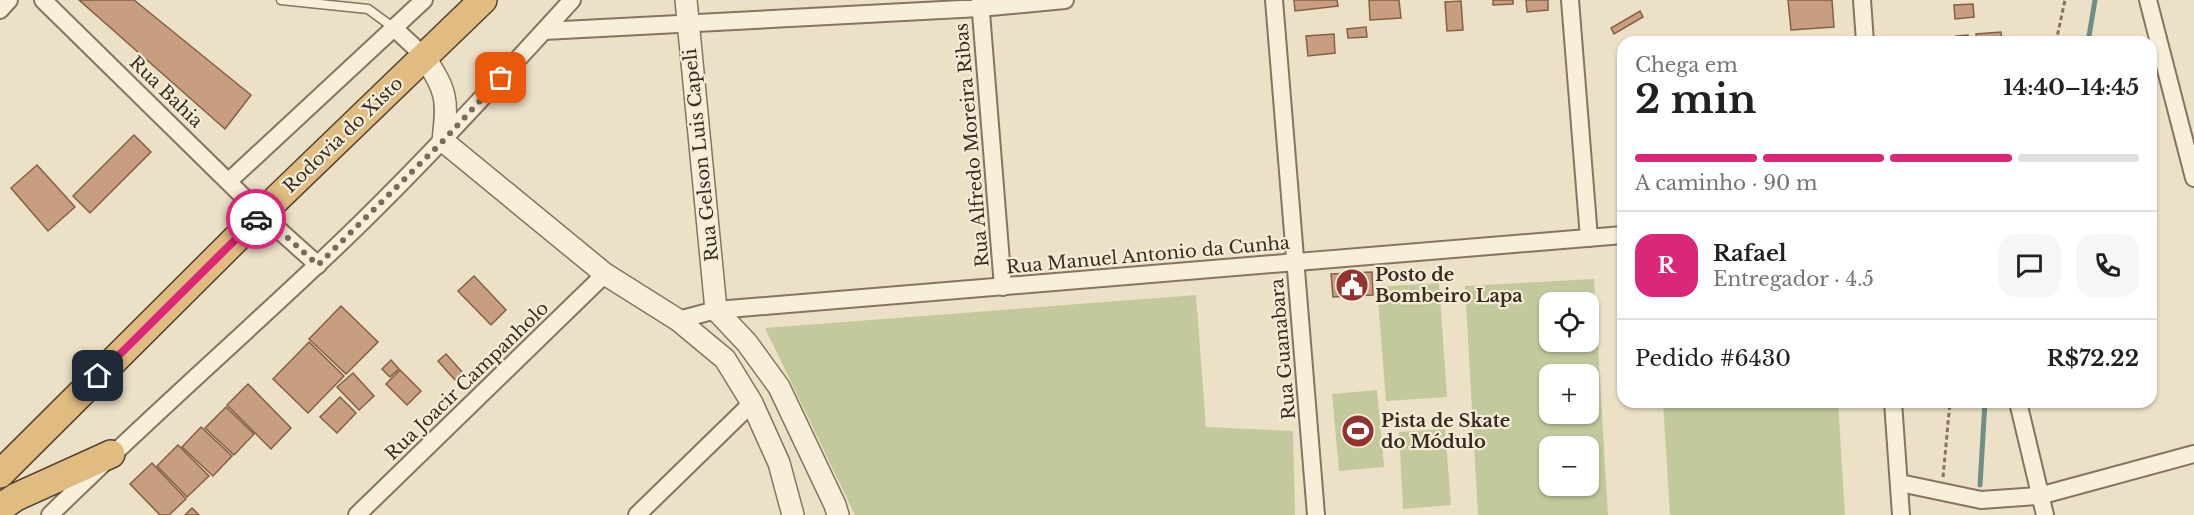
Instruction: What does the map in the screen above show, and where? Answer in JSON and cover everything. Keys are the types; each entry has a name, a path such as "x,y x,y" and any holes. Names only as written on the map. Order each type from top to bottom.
{"highway":[{"name":"Rodovia do Xisto","path":"0,474 261,214 483,0"},
{"path":"0,508 16,497 111,454"}],"street":[{"path":"0,10 1,0"},
{"path":"0,10 9,0"},
{"name":"Rua Bahia","path":"43,0 261,214 318,265"},
{"path":"229,181 424,0"},
{"path":"51,515 111,454 318,265 443,141 572,0"},
{"name":"Rua Gelson Luis Capeli","path":"686,0 716,310"},
{"path":"544,31 1065,0"},
{"name":"Rua Guanabara","path":"1274,0 1316,515"},
{"path":"1570,0 1589,238"},
{"path":"1862,0 1865,36"},
{"path":"2148,0 2194,178"},
{"name":"Rua Alfredo Moreira Ribas","path":"980,4 1003,287"},
{"path":"394,28 424,56 441,83 446,98 443,141"},
{"path":"443,141 605,274 678,320 725,358 752,403 779,463 793,515"},
{"name":"Rua Manuel Antonio da Cunha","path":"678,320 716,310 1617,236"},
{"name":"Rua Joacir Campanholo","path":"357,515 605,274"},
{"path":"716,310 747,343 779,387 836,505 838,515"},
{"path":"637,515 752,403"},
{"path":"1894,408 1901,515"},
{"path":"2019,408 2044,515"},
{"path":"1900,483 1981,500 2039,496 2194,454"}],"lane":[{"path":"281,0 368,9 394,28"}],"path":[{"path":"2057,36 2065,0"},
{"path":"1941,492 1949,408"}],"green space":[{"path":"1594,279 1595,292 1539,292 1539,352 1598,352 1608,515 1478,515 1465,286"},
{"path":"1439,283 1447,397 1386,401 1377,287"},
{"path":"1196,295 1206,427 1293,431 1295,515 855,515 765,328"},
{"name":"Pista de Skate do Módulo","path":"1377,390 1384,467 1339,471 1332,394"},
{"path":"1663,408 1838,408 1845,515 1670,515"},
{"path":"1445,429 1451,505 1403,509 1399,432"}],"building":[{"path":"79,0 134,0 251,95 225,129"},
{"path":"1294,0 1337,0 1338,6 1295,11"},
{"path":"1369,0 1399,0 1401,18 1370,20"},
{"path":"1493,0 1513,0 1513,4 1493,5"},
{"path":"1526,0 1548,0 1548,10 1527,12"},
{"path":"1788,0 1832,0 1834,27 1791,30"},
{"path":"1461,1 1463,30 1447,31 1445,2"},
{"path":"1973,4 1974,17 1955,19 1954,5"},
{"path":"1640,11 1643,17 1614,34 1611,28"},
{"path":"1366,27 1367,37 1348,38 1347,29"},
{"path":"2001,32 2001,36 1976,36 1976,34"},
{"path":"1334,34 1335,53 1308,56 1306,36"},
{"path":"134,135 151,152 90,213 73,196"},
{"path":"37,165 75,207 48,231 11,188"},
{"name":"Posto de Bombeiro Lapa","path":"1372,272 1373,295 1333,297 1331,274"},
{"path":"474,276 506,310 491,325 458,291"},
{"path":"341,306 378,342 346,374 309,339"},
{"path":"309,342 344,376 308,413 273,379"},
{"path":"446,354 463,373 455,380 438,361"},
{"path":"391,360 399,369 390,377 382,369"},
{"path":"400,370 421,391 407,405 386,384"},
{"path":"353,373 374,396 359,410 337,387"},
{"path":"248,384 291,428 271,449 227,405"},
{"path":"340,397 356,413 337,433 320,417"},
{"path":"226,407 254,434 234,455 205,428"},
{"path":"201,427 232,456 213,476 182,447"},
{"path":"178,445 209,476 187,497 157,466"},
{"path":"152,463 186,499 169,515 160,515 130,484"},
{"path":"192,508 199,515 185,515"}],"waterway":[{"path":"2089,36 2095,0"},
{"path":"1980,485 1985,408"}],"way so far":[{"path":"256,219 261,214 318,265 443,141 501,78"}],"place":[{"name":"Posto de Bombeiro Lapa","path":"1352,285"},
{"name":"Pista de Skate do Módulo","path":"1358,431"}],"route":[{"path":"98,376 256,219"}]}
